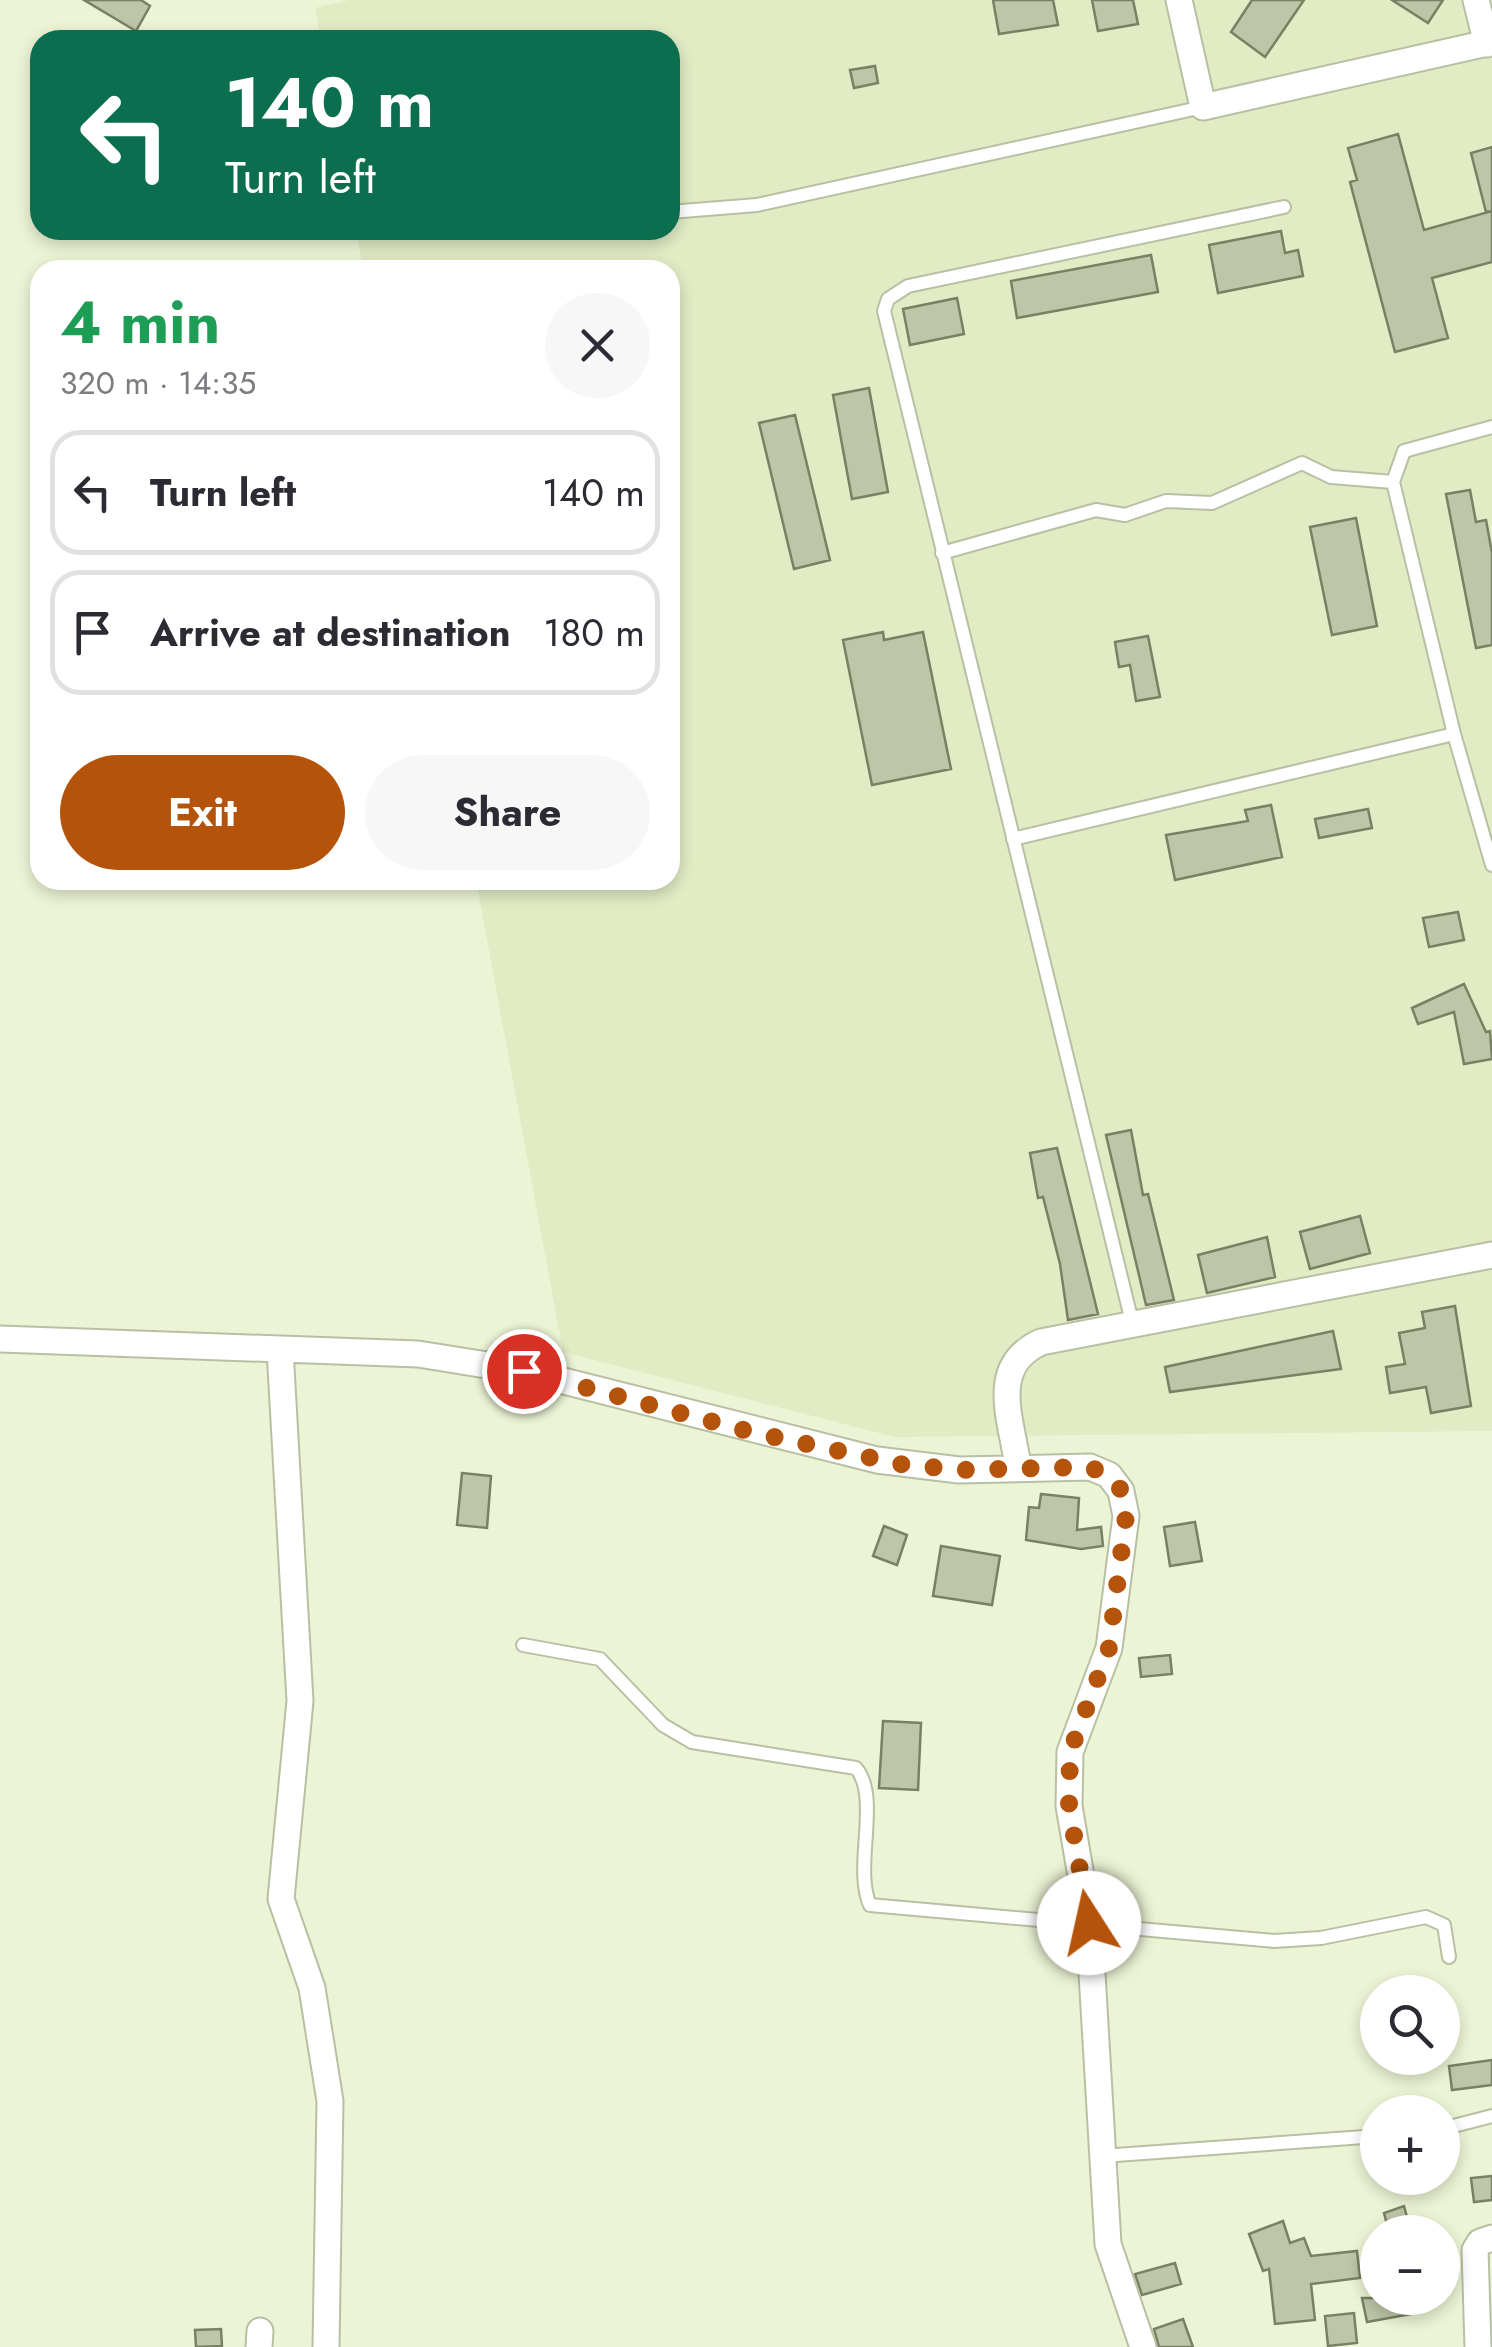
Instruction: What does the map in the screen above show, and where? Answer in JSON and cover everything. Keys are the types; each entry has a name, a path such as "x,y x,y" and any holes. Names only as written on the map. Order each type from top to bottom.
{"street":[{"path":"1179,0 1204,107 1490,43 1476,0"},
{"path":"1018,1466 1007,1394 1009,1367 1020,1352 1041,1342 1492,1255"},
{"path":"0,1338 418,1354 524,1371 877,1460 960,1470 1090,1467 1109,1476 1122,1491 1126,1516 1109,1648 1069,1765 1069,1806 1089,1923 1108,2244 1143,2347"},
{"path":"280,1350 300,1701 281,1898 312,1988 330,2100 326,2347"},
{"path":"1478,2347 1476,2250 1480,2242 1492,2238"}],"lane":[{"path":"680,211 757,205 1204,107"},
{"path":"1133,1326 885,324 888,299 908,286 1284,206"},
{"path":"1492,427 1404,451 1392,482 1454,734 1492,866"},
{"path":"942,552 1096,510 1125,515 1166,501 1212,503 1302,463 1331,477 1392,482"},
{"path":"1014,839 1454,734"},
{"path":"524,1645 600,1659 662,1725 692,1742 856,1768 865,1788 864,1885 870,1905 1274,1941 1321,1938 1426,1917 1444,1924 1449,1957"},
{"path":"1460,2124 1492,2116"},
{"path":"1102,2156 1360,2137"}],"shaded area":[{"path":"349,0 1492,0 1492,1431 895,1437 563,1352 478,890 680,890 680,260 361,260 358,240 680,240 680,30 319,30 315,8"}],"building":[{"path":"84,0 141,0 150,6 134,30"},
{"path":"993,0 1053,0 1058,25 999,34"},
{"path":"1092,0 1133,0 1138,24 1098,31"},
{"path":"1252,0 1304,0 1265,57 1231,32"},
{"path":"1392,0 1443,0 1428,23"},
{"path":"875,66 878,83 854,88 850,70"},
{"path":"1398,134 1424,230 1492,211 1492,262 1432,278 1448,338 1395,352 1350,182 1357,180 1348,148"},
{"path":"1492,147 1492,211 1486,212 1471,153"},
{"path":"1281,231 1285,253 1298,250 1303,276 1218,293 1209,245"},
{"path":"1151,255 1158,292 1017,318 1011,281"},
{"path":"957,298 964,334 910,345 903,309"},
{"path":"869,388 888,492 852,499 833,395"},
{"path":"795,415 830,560 794,569 759,423"},
{"path":"1470,490 1476,522 1486,520 1492,553 1492,645 1476,648 1446,494"},
{"path":"1356,518 1377,626 1332,635 1310,527"},
{"path":"883,632 884,640 923,632 951,769 872,785 843,640"},
{"path":"1148,636 1160,697 1136,701 1130,665 1119,667 1115,642"},
{"path":"1271,805 1282,857 1175,880 1166,835 1248,821 1245,810"},
{"path":"1368,809 1372,828 1319,838 1315,819"},
{"path":"1458,912 1464,940 1429,947 1423,918"},
{"path":"1464,984 1486,1032 1490,1031 1492,1059 1464,1064 1454,1012 1418,1024 1412,1008"},
{"path":"1131,1130 1143,1195 1148,1194 1174,1300 1146,1305 1106,1135"},
{"path":"1057,1148 1098,1314 1068,1320 1060,1264 1043,1197 1038,1198 1030,1153"},
{"path":"1360,1216 1370,1253 1310,1269 1300,1232"},
{"path":"1267,1237 1275,1277 1207,1293 1198,1255"},
{"path":"1455,1306 1471,1406 1431,1413 1426,1387 1390,1393 1386,1367 1405,1364 1399,1333 1425,1328 1422,1312"},
{"path":"1333,1331 1341,1369 1170,1392 1165,1367"},
{"path":"462,1473 491,1476 487,1528 457,1525"},
{"path":"1041,1494 1079,1498 1077,1530 1101,1527 1103,1546 1081,1549 1026,1540 1029,1507 1039,1508"},
{"path":"1195,1522 1202,1561 1170,1566 1164,1527"},
{"path":"884,1526 907,1535 897,1565 873,1556"},
{"path":"941,1546 1000,1556 992,1605 933,1596"},
{"path":"1170,1655 1172,1674 1141,1677 1139,1658"},
{"path":"883,1721 921,1723 918,1790 879,1788"},
{"path":"1492,2060 1492,2085 1452,2090 1450,2075 1460,2075 1460,2064"},
{"path":"1492,2176 1492,2200 1474,2202 1471,2178"},
{"path":"1404,2206 1406,2215 1385,2215"},
{"path":"1283,2221 1290,2243 1304,2238 1311,2256 1357,2251 1360,2278 1311,2284 1315,2320 1275,2324 1269,2269 1263,2271 1249,2234"},
{"path":"1175,2263 1181,2284 1142,2295 1135,2274"},
{"path":"1354,2313 1357,2343 1328,2346 1325,2316"},
{"path":"1366,2315 1406,2315 1367,2322"},
{"path":"1183,2319 1193,2347 1159,2347 1154,2329"},
{"path":"221,2329 222,2346 196,2347 195,2330"}],"route":[{"path":"524,1371 751,1432 877,1460 960,1470 1090,1467 1109,1476 1122,1491 1126,1516 1116,1617 1109,1648 1070,1752 1068,1778 1069,1806 1089,1923"}]}
